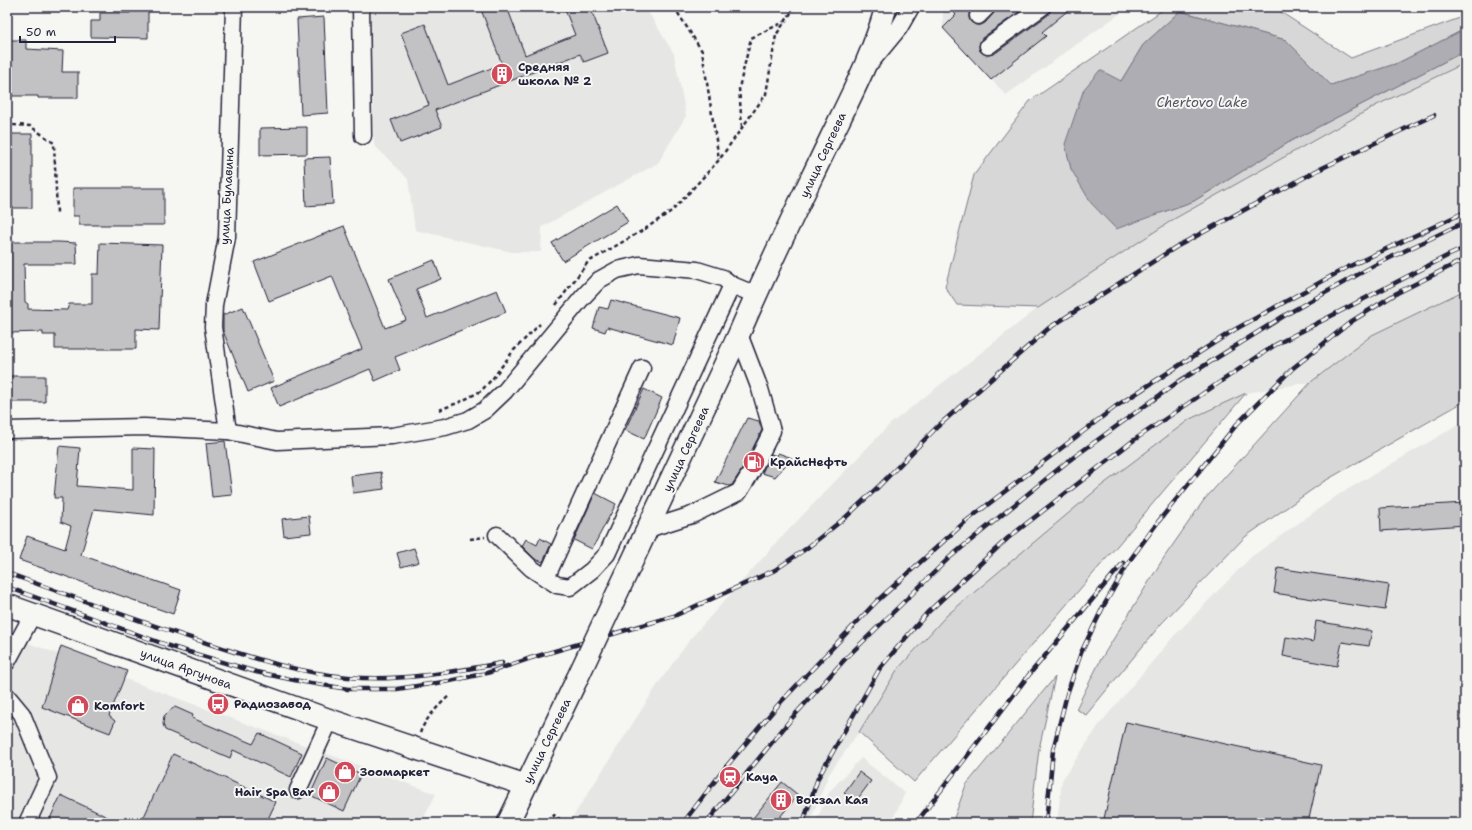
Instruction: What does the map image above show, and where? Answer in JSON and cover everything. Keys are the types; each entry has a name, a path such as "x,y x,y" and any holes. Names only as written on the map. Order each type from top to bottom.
{"main road":[{"name":"улица Сергеева","path":"508,823 740,334 756,295 861,73 881,26 886,7"},
{"name":"улица Аргунова","path":"7,605 330,720 525,785"}],"street":[{"name":"улица Булавина","path":"228,431 213,327 214,305 227,237 234,7"},
{"path":"361,7 363,136"},
{"path":"861,73 899,28 911,7"},
{"path":"988,46 1042,7"},
{"path":"7,430 144,428 228,431 277,441 392,436 445,427 468,420 485,410 505,391 582,298 599,280 617,270 639,265 697,270 723,278 732,284 756,295"},
{"path":"497,535 531,568 556,585 570,587 592,570 607,554 732,284"},
{"path":"648,529 692,515 740,492 772,430 760,389 740,334"},
{"path":"546,578 642,368"},
{"path":"7,662 32,614"},
{"path":"7,696 22,714 48,778 27,823"},
{"path":"298,790 330,720"}],"path":[{"path":"674,7 702,51 719,160"},
{"path":"554,307 588,262 640,233 673,210 719,160 766,94 776,35 795,7"},
{"path":"742,127 739,88 751,38 785,22"},
{"path":"7,121 14,125 30,126 54,143 57,213"},
{"path":"439,410 460,402 481,391 514,350 545,318"},
{"path":"419,738 422,726 439,705 449,696"},
{"path":"549,823 554,815 564,823"}],"shaded area":[{"path":"370,7 645,7 674,54 686,116 658,163 542,227 541,252 511,252 415,230 408,179 374,145"},
{"path":"943,7 1129,7 1006,95 943,28"},
{"path":"1167,7 1273,7 1351,58 1465,16 1465,29 1398,63 1331,85 1286,40 1180,11 1143,45 1121,81 1084,89 1066,144 1071,169 1157,214 1194,201 1291,141 1465,51 1465,63 1377,105 1174,219 1038,308 957,305 945,287 974,175 1030,101"},
{"path":"1465,63 1465,290 1372,335 1311,382 1246,393 1190,419 947,616 897,670 859,732 829,774 809,823 569,823 658,684 691,638 777,542 889,425 1038,308 1174,219 1377,105"},
{"path":"1465,290 1465,401 1323,482 1245,537 1161,624 1086,715 1076,709 1101,659 1163,559 1204,500 1311,382 1372,335"},
{"path":"1246,393 1117,546 914,782 859,732 897,670 946,616 1101,486 1190,419"},
{"path":"1465,421 1465,823 1057,823 1062,780 1099,725 1173,637 1251,557 1338,495"},
{"path":"7,635 436,794 421,823 7,823"},
{"path":"1055,677 1039,749 1030,823 959,823 954,818 966,785"},
{"path":"861,758 905,793 891,823 815,823 830,791"}],"water":[{"name":"Chertovo Lake","path":"1180,11 1286,40 1331,85 1398,63 1465,29 1465,51 1291,141 1194,201 1116,229 1091,203 1071,169 1065,144 1084,89 1100,70 1121,81 1143,45"}],"building":[{"path":"131,7 148,7 148,38 91,37 91,21 100,21 100,13 130,13"},
{"name":"Средняя школа № 2","path":"480,7 507,7 525,55 575,35 564,7 590,7 608,53 584,62 580,54 435,110 442,127 400,143 391,120 429,105 401,33 425,24 448,85 502,64"},
{"path":"950,7 974,7 969,13 969,18 971,22 976,25 981,25 985,23 994,13 996,7 1026,7 982,38 979,47 980,51 989,55 994,54 1048,15 1051,7 1072,7 1042,32 1046,36 991,80 943,28 956,15"},
{"path":"324,17 328,113 301,115 297,19"},
{"path":"7,40 26,40 26,49 63,51 62,72 78,72 78,98 38,98 38,96 12,96 12,65 7,65"},
{"path":"307,127 307,154 260,155 260,128"},
{"path":"8,134 32,134 32,208 8,208"},
{"path":"330,157 333,204 306,206 304,158"},
{"path":"73,188 164,188 164,225 79,225 79,216 73,216"},
{"path":"617,204 628,222 563,261 552,243"},
{"path":"344,226 385,328 406,320 389,279 434,260 441,279 416,289 427,318 497,290 506,312 395,357 400,370 375,381 370,369 279,407 271,388 362,349 332,276 269,301 254,262"},
{"path":"7,242 76,243 77,264 24,264 25,302 28,304 28,309 67,310 69,304 92,304 92,274 99,274 100,243 162,245 159,330 136,329 136,349 55,349 55,335 43,335 43,332 7,333"},
{"path":"611,300 680,318 673,345 607,327 605,332 593,328 599,307 608,309"},
{"path":"243,307 274,381 248,392 223,331 223,315"},
{"path":"7,376 45,376 45,402 7,402"},
{"path":"644,389 662,398 644,439 625,430"},
{"path":"747,418 759,421 762,430 744,466 732,485 729,486 715,482"},
{"path":"225,441 232,495 212,497 206,443"},
{"path":"59,446 80,448 77,486 133,490 133,448 155,449 154,515 94,509 81,555 181,590 173,614 19,560 27,536 65,549 71,526 61,522 62,498 54,498"},
{"path":"778,453 792,458 775,477 762,473 771,454 777,456"},
{"path":"381,472 384,489 353,493 351,476"},
{"path":"595,493 616,504 592,549 574,540"},
{"path":"1465,503 1465,525 1381,531 1380,508"},
{"path":"309,516 311,533 284,536 282,519"},
{"path":"540,538 551,544 543,562 535,559 522,546 526,539 537,545"},
{"path":"414,548 419,562 401,567 397,553"},
{"path":"1278,568 1389,585 1385,610 1274,593"},
{"path":"1316,621 1372,631 1369,646 1342,642 1337,666 1283,656 1286,637 1313,642"},
{"path":"61,646 127,671 109,716 115,721 110,733 42,707"},
{"path":"175,707 193,715 192,718 253,744 259,733 302,753 291,777 233,750 230,758 165,730 163,724 164,716"},
{"path":"1126,722 1321,765 1308,823 1103,823"},
{"path":"173,754 276,802 266,823 141,823"},
{"path":"327,758 361,774 344,811 310,795"},
{"path":"859,772 871,781 856,801 844,793"},
{"name":"Вокзал Кая","path":"782,782 798,795 775,823 749,823"},
{"path":"61,795 120,823 48,823"}],"railway":[{"path":"7,587 172,647 256,672 348,689 397,689 450,681 487,673 531,658 674,616 775,570 807,548 846,517 937,427 1049,328 1176,247 1316,171 1434,115"},
{"path":"683,823 725,768 778,705 877,601 965,522 1115,407 1234,330 1348,267 1465,212"},
{"path":"706,823 792,718 846,658 949,558 1067,462 1178,382 1287,314 1375,265 1465,222"},
{"path":"803,823 818,778 880,668 927,613 1008,538 1134,440 1275,345 1465,248"},
{"path":"1046,823 1053,750 1067,694 1081,653 1103,607 1130,560 1158,522 1237,424 1293,368 1352,321 1397,293 1465,259"},
{"path":"916,823 1028,676 1123,563"},
{"path":"7,573 185,636 295,669 348,677 387,678 445,673 502,663"}],"place":[{"name":"Средняя школа № 2","path":"502,74"},
{"name":"КрайсНефть","path":"754,462"},
{"name":"Радиозавод","path":"218,704"},
{"name":"Komfort","path":"78,706"},
{"name":"Зоомаркет","path":"345,772"},
{"name":"Kaya","path":"730,777"},
{"name":"Hair Spa Bar","path":"329,792"},
{"name":"Вокзал Кая","path":"781,800"}]}
